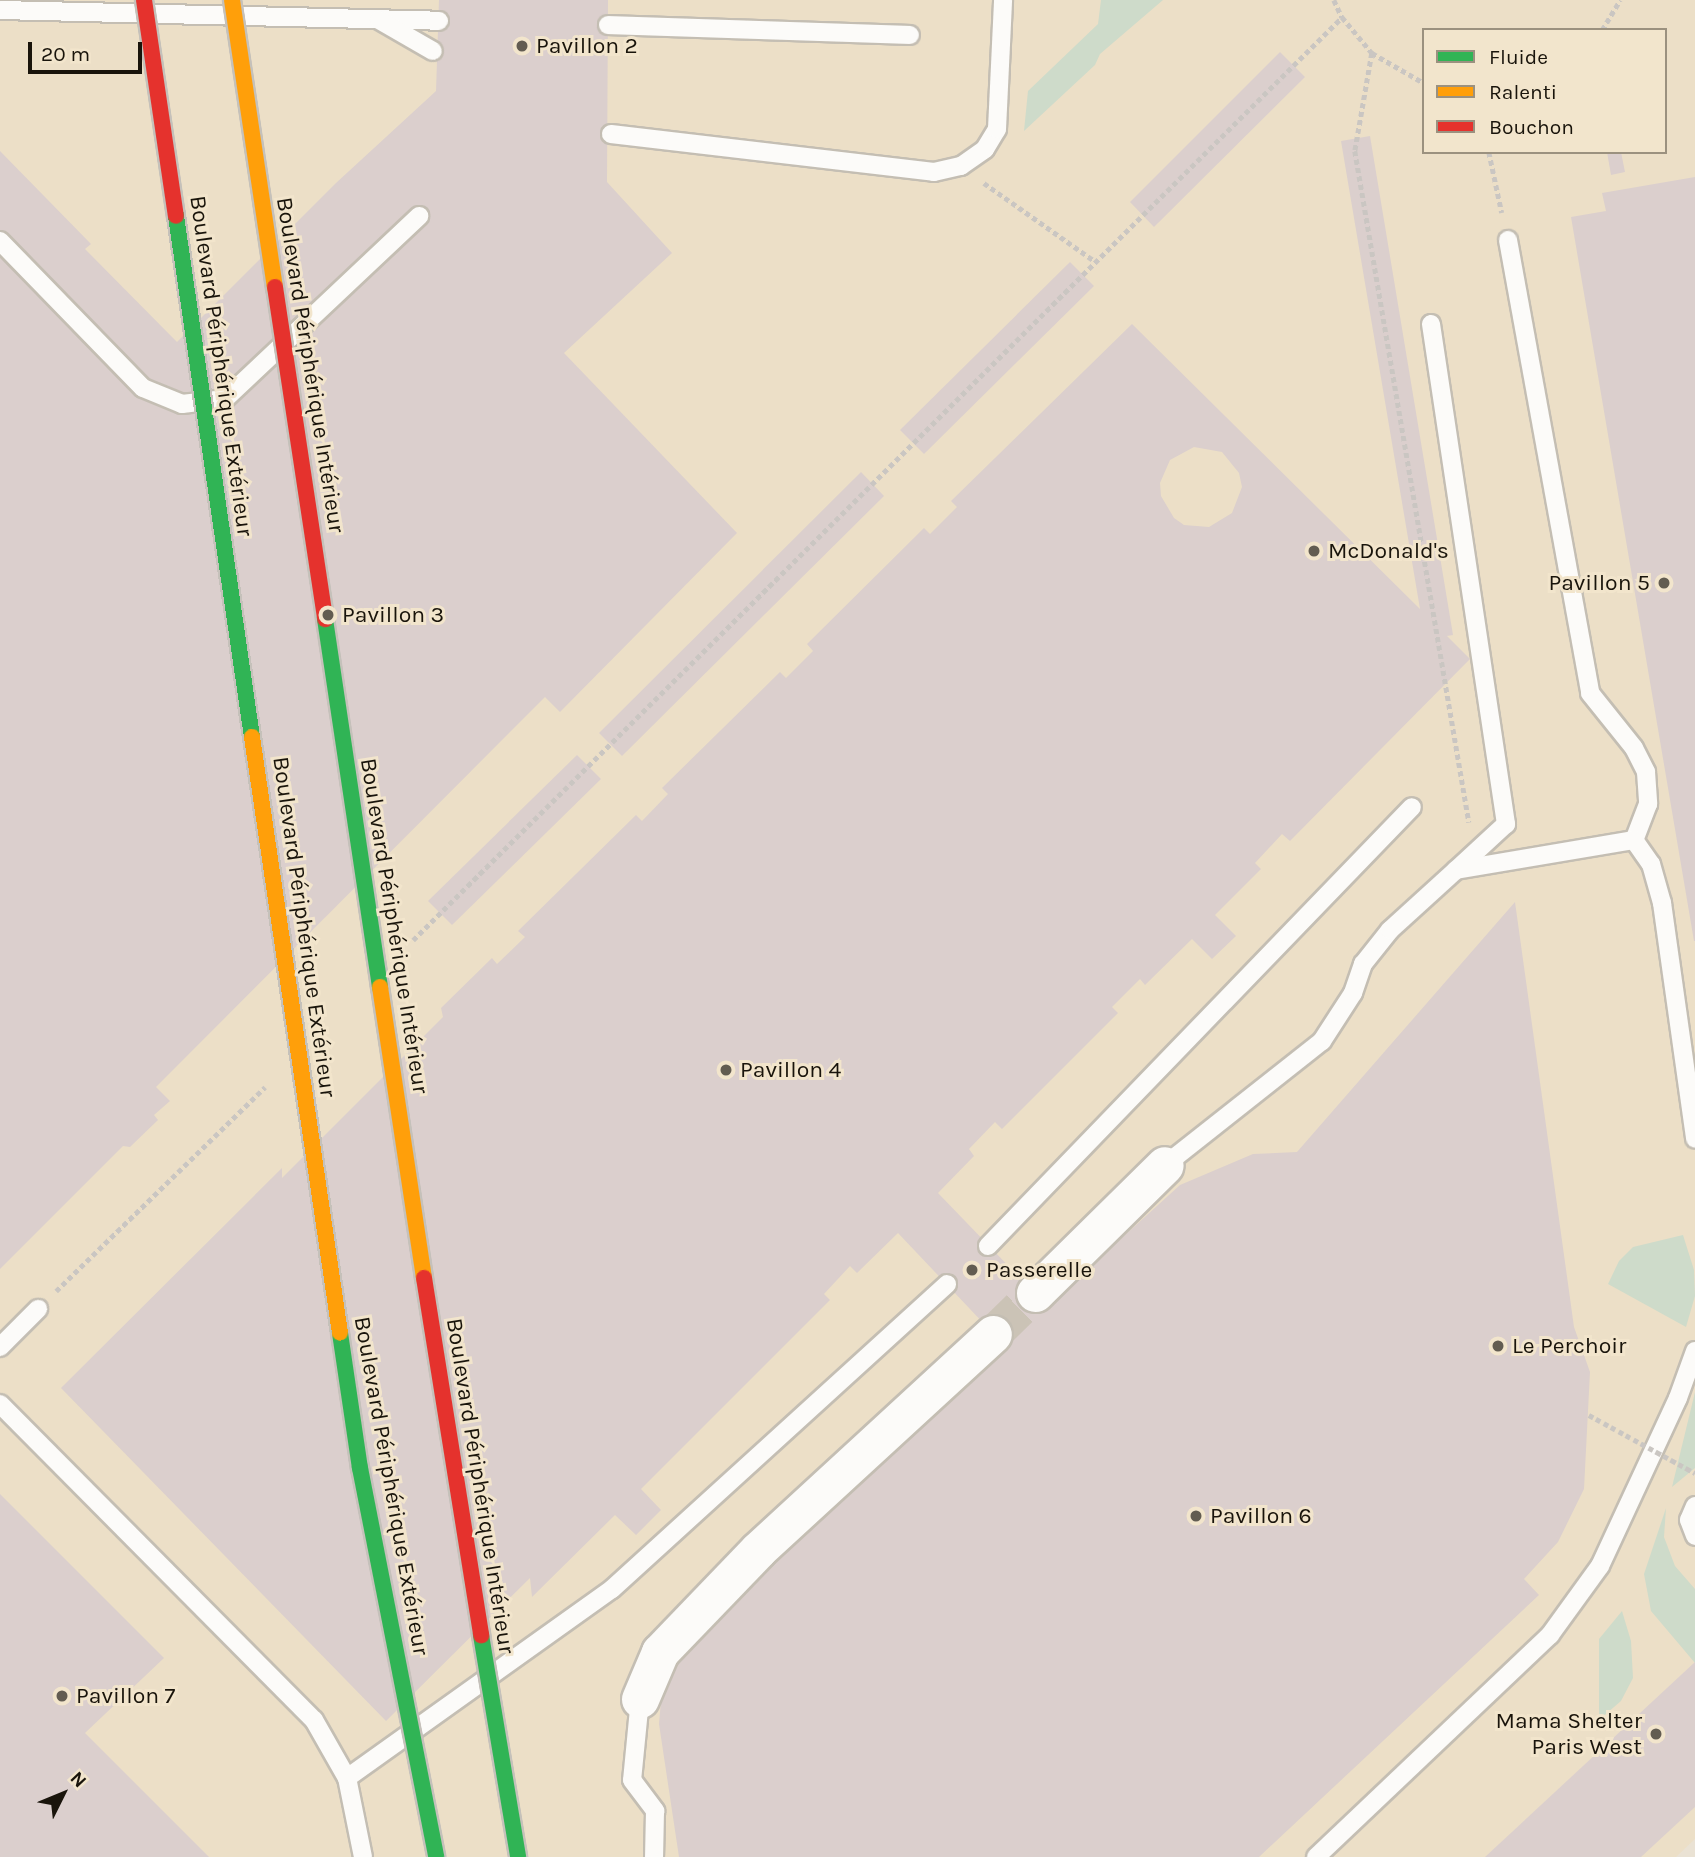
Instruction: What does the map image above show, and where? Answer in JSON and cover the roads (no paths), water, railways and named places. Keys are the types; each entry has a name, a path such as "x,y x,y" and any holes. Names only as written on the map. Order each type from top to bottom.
{"highway":[{"name":"Boulevard Périphérique Extérieur","path":"144,0 360,1468 436,1857"},
{"name":"Boulevard Périphérique Intérieur","path":"232,0 450,1450 518,1857"}],"street":[{"path":"1035,1293 1165,1165"},
{"path":"640,1699 660,1652 740,1569 993,1334"}],"lane":[{"path":"611,134 934,172 961,166 985,149 997,129 1003,0"},
{"path":"0,10 439,21"},
{"path":"377,19 433,51"},
{"path":"608,25 910,35"},
{"path":"0,242 143,388 182,404 225,399 419,216"},
{"path":"1508,240 1590,693 1634,748 1646,772 1648,804 1634,840"},
{"path":"1165,1165 1322,1041 1353,993 1363,964 1390,930 1506,824 1431,324"},
{"path":"988,1246 1412,807"},
{"path":"1456,870 1634,840"},
{"path":"1634,840 1651,864 1662,902 1695,1139"},
{"path":"347,1778 612,1590 947,1284"},
{"path":"0,1347 38,1309"},
{"path":"1316,1857 1550,1635 1600,1566 1678,1398 1695,1351"},
{"path":"0,1404 314,1720 347,1778 363,1857"},
{"path":"1695,1506 1689,1520 1695,1536"},
{"path":"640,1699 632,1780 654,1811 654,1857"}],"tunnel":[{"path":"993,1334 1035,1293"}],"place":[{"name":"Pavillon 2","path":"522,46"},
{"name":"McDonald's","path":"1314,551"},
{"name":"Pavillon 5","path":"1664,583"},
{"name":"Pavillon 3","path":"328,615"},
{"name":"Pavillon 4","path":"726,1070"},
{"name":"Passerelle","path":"972,1270"},
{"name":"Le Perchoir","path":"1498,1346"},
{"name":"Pavillon 6","path":"1196,1516"},
{"name":"Pavillon 7","path":"62,1696"},
{"name":"Mama Shelter Paris West","path":"1656,1734"}]}
